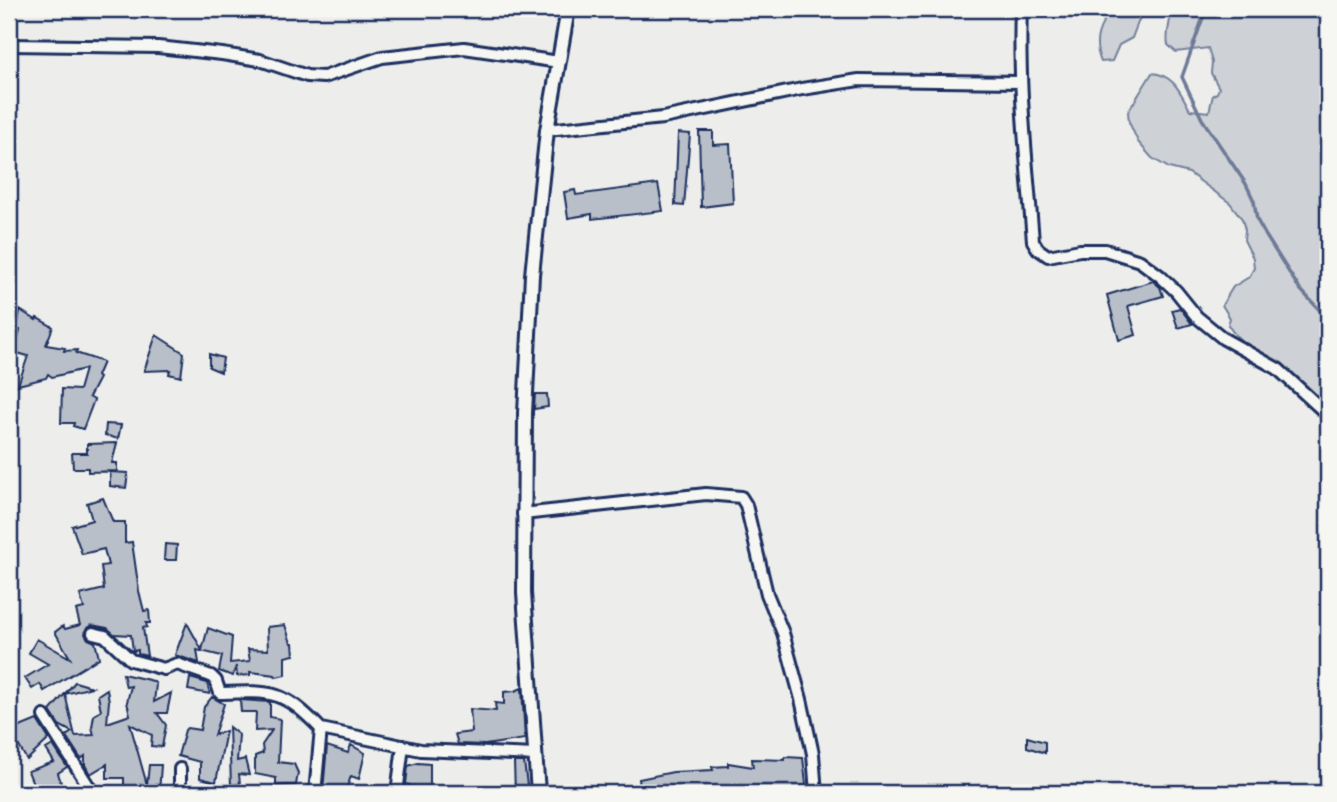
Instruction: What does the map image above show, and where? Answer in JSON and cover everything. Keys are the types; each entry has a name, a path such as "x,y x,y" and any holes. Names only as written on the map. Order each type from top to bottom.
{"street":[{"path":"538,793 524,593 523,514 532,275 547,130 569,9"},
{"path":"1021,9 1021,82 1033,242 1038,249 1048,256 1080,250 1105,250 1140,261 1160,276 1197,317 1224,339 1278,369 1328,415"},
{"path":"9,45 170,49 260,60 307,76 324,77 382,57 464,48 559,62"},
{"path":"547,130 663,118 859,80 1021,82"},
{"path":"523,514 706,494 741,497 746,505 767,594 783,633 801,699 813,754 816,793"},
{"path":"93,633 105,636 131,660 164,669 177,664 211,676 220,693 280,695 321,729 421,750 536,755"},
{"path":"44,716 93,793"},
{"path":"315,793 321,729"},
{"path":"397,793 402,746"},
{"path":"180,769 180,793"}],"shaded area":[{"path":"1112,9 1143,9 1132,38 1119,45 1112,61 1101,62 1097,47 1098,34"},
{"path":"1170,9 1328,9 1328,399 1319,399 1302,381 1282,366 1240,340 1228,325 1230,318 1222,305 1233,287 1249,277 1254,268 1253,258 1244,240 1242,219 1230,203 1189,173 1169,168 1152,158 1138,142 1129,122 1128,112 1152,73 1160,74 1171,81 1190,110 1209,112 1213,95 1219,88 1211,73 1212,62 1208,48 1176,52 1168,45"}],"building":[{"path":"699,131 713,131 713,145 730,144 733,203 701,207"},
{"path":"678,133 690,134 684,206 675,205"},
{"path":"658,184 663,211 592,219 592,214 568,218 564,192 575,190 576,195"},
{"path":"1153,281 1160,287 1163,296 1128,306 1136,335 1119,340 1107,295"},
{"path":"1180,308 1192,324 1178,328 1172,310"},
{"path":"20,310 53,327 46,345 65,348 64,351 77,350 76,353 103,362 97,376 99,378 89,397 94,400 83,429 73,426 74,423 61,423 62,389 79,390 85,369 52,377 48,374 46,378 18,385 28,356 14,352 20,330 17,329"},
{"path":"156,335 184,353 181,377 169,374 170,370 144,371"},
{"path":"209,354 223,358 221,372 209,367"},
{"path":"535,394 547,394 548,407 534,409"},
{"path":"106,424 121,425 118,439 105,435"},
{"path":"117,443 112,463 117,463 117,471 88,472 88,468 73,468 72,453 87,453 87,444"},
{"path":"110,472 128,473 126,488 110,486"},
{"path":"103,498 113,522 125,522 125,543 132,542 144,611 149,610 150,623 146,623 147,627 143,628 147,656 138,654 138,650 133,651 131,635 114,634 107,628 92,625 87,628 85,634 95,642 99,658 44,691 40,684 32,689 25,678 48,664 29,653 37,639 70,658 55,632 63,626 65,629 80,625 76,610 84,608 80,595 104,589 101,566 108,565 104,549 82,554 72,526 92,520 87,503"},
{"path":"165,544 177,545 176,560 164,560"},
{"path":"187,623 202,650 208,628 232,637 230,663 250,661 248,649 268,650 267,627 285,625 293,643 294,655 285,657 285,675 276,677 250,672 250,675 237,676 236,666 233,676 219,671 222,656 197,650 199,663 175,655"},
{"path":"123,674 153,681 156,684 154,702 171,693 167,713 157,713 166,725 162,747 151,746 152,735 130,724 147,785 149,765 161,765 159,793 124,791 124,778 107,778 107,764 90,774 85,765 85,756 81,759 66,736 72,732 59,725 50,711 75,682 92,687 65,694 75,736 94,735 94,715 101,711 98,695 107,689 107,723 130,715 127,702 131,686 126,687"},
{"path":"190,678 207,683 210,694 188,690"},
{"path":"522,688 525,739 485,745 458,744 455,734 472,732 470,709 496,711 495,703 504,704 504,692"},
{"path":"212,697 224,704 214,735 226,731 216,782 200,778 200,762 178,756 185,730 200,730 204,707"},
{"path":"240,700 270,702 270,717 280,719 278,762 294,764 298,773 296,785 276,786 276,778 255,774 255,756 263,753 262,745 272,730 255,731 256,712 241,712"},
{"path":"37,720 49,739 27,760 10,731"},
{"path":"229,727 239,735 237,761 245,759 249,775 239,774 240,784 231,785"},
{"path":"1027,737 1045,742 1045,753 1027,747"},
{"path":"53,745 67,767 58,773 64,793 17,793 17,789 34,786 28,771 54,762 46,749"},
{"path":"351,745 365,753 359,779 351,776 345,793 323,791 327,746 348,753"},
{"path":"785,757 803,758 807,793 641,793 639,779 673,772 713,770 712,767 728,766 728,763 753,767 752,759 785,760"},
{"path":"514,762 524,762 528,793 515,793"},
{"path":"430,764 430,786 426,793 413,793 414,787 406,784 408,766"}],"waterway":[{"path":"1206,9 1182,77 1202,119 1246,184 1254,201 1257,220 1266,236 1299,288 1328,319"}]}
